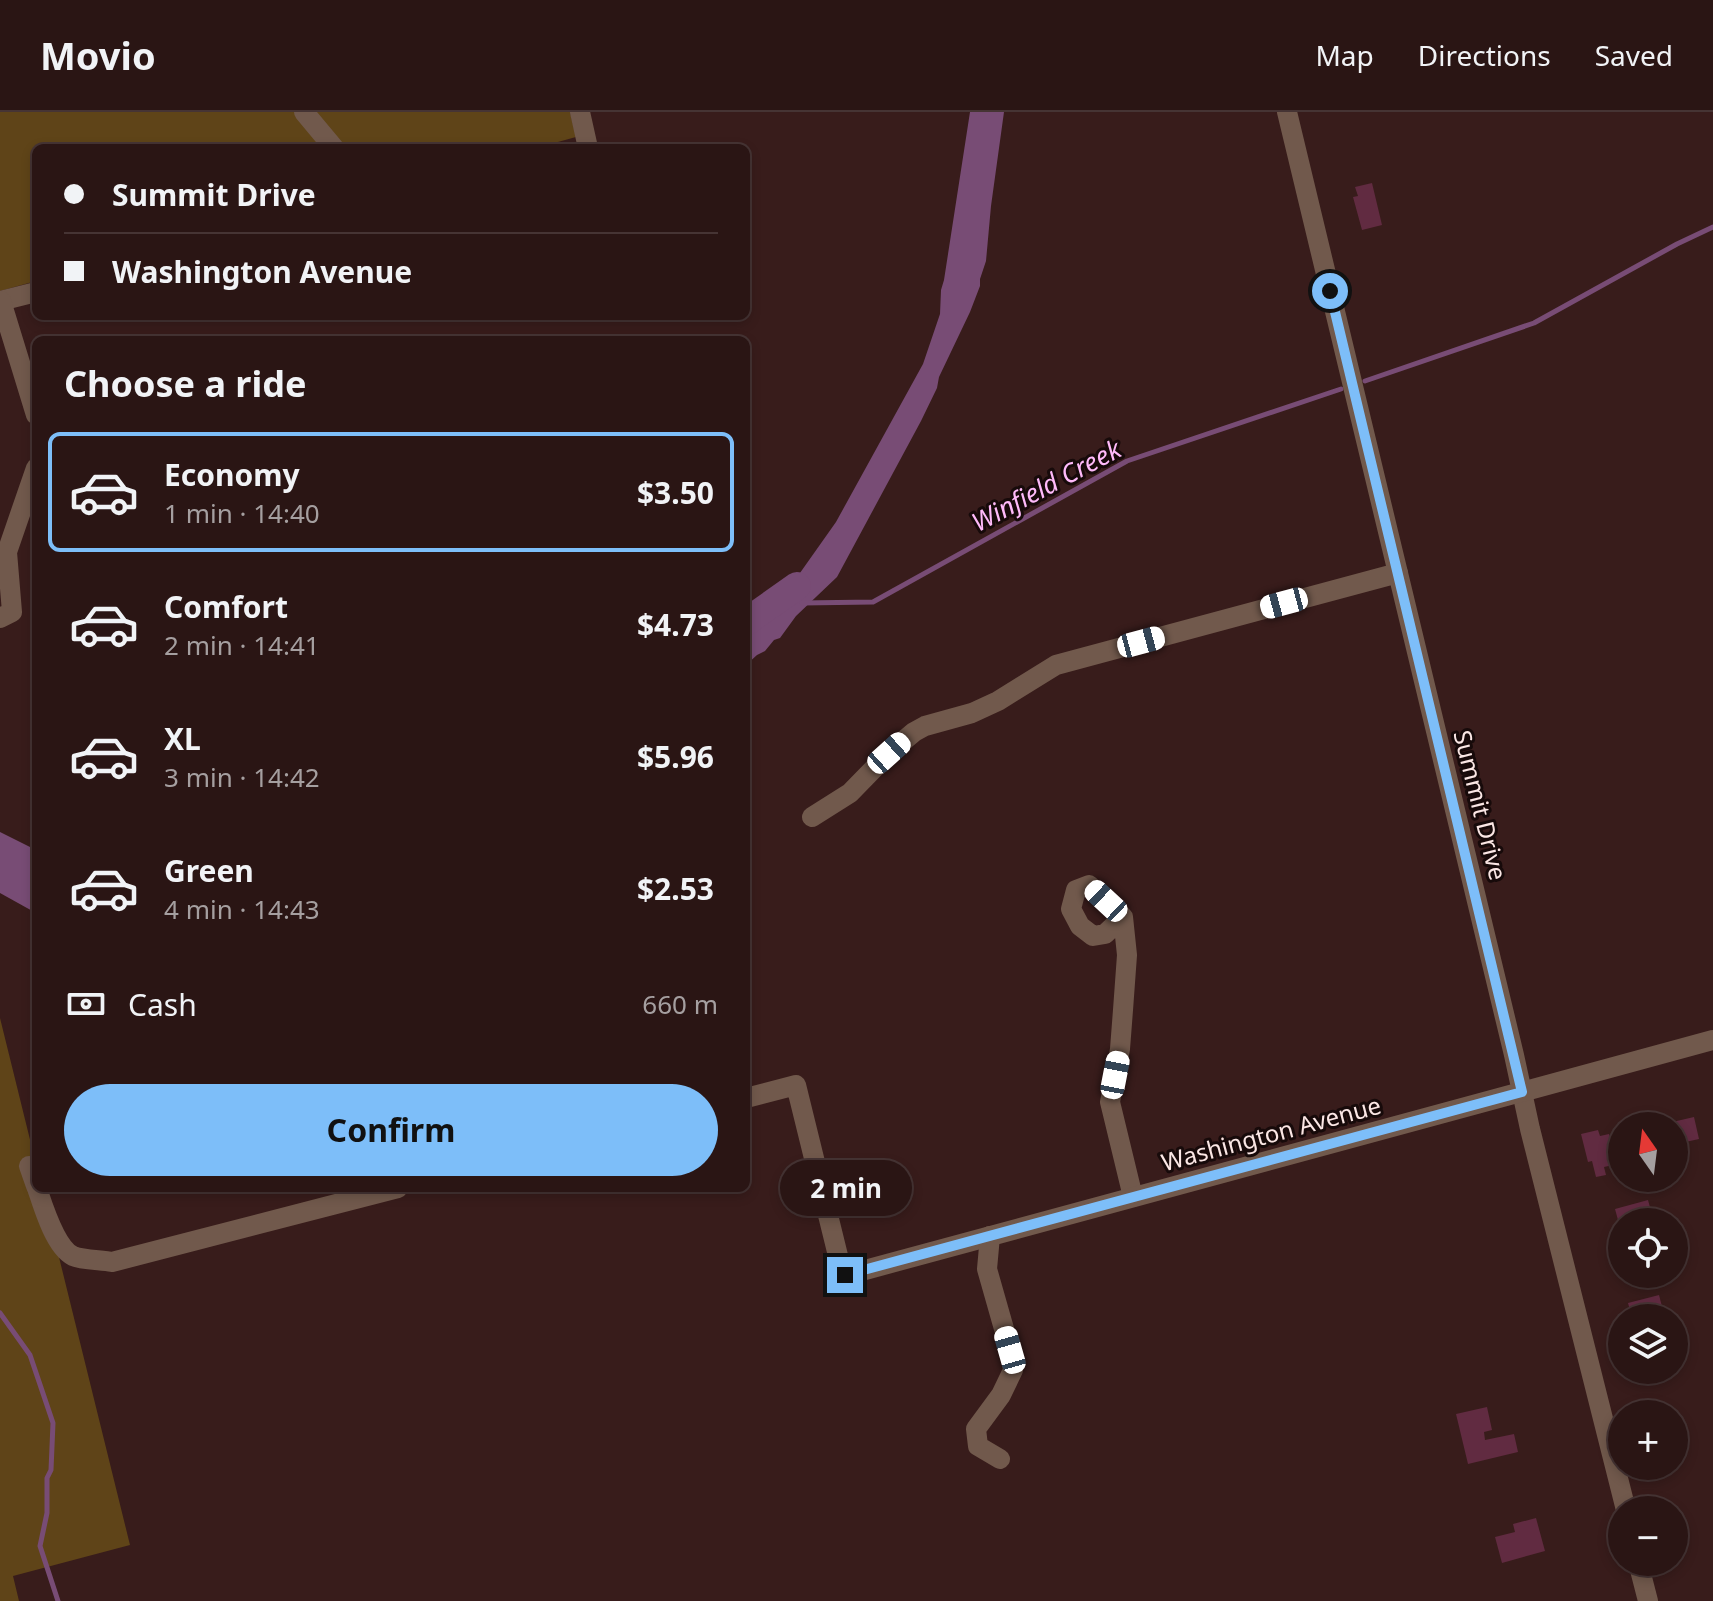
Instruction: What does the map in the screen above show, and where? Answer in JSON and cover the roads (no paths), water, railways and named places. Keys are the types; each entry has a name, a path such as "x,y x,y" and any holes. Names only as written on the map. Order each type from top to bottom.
{"street":[{"path":"304,112 331,144"},
{"path":"580,112 581,144"},
{"name":"Summit Drive","path":"1287,112 1522,1092 1623,1496"},
{"path":"32,293 0,301 32,402"},
{"path":"0,618 12,612 4,568 32,480"},
{"path":"812,817 850,793 914,732 998,701 1056,665 1398,573"},
{"path":"1123,917 1127,955 1120,1049 1110,1102 1133,1197"},
{"name":"Washington Avenue","path":"750,1097 796,1085 843,1276 1713,1040"},
{"path":"38,1192 49,1225 72,1256 112,1262 383,1192"},
{"path":"981,1239 1013,1370 1001,1395 976,1429 976,1437 978,1446 1000,1459"},
{"path":"1642,1576 1648,1601"}],"waterway":[{"name":"Winfield Creek","path":"1365,381 1534,323 1713,227"},
{"name":"Winfield Creek","path":"802,603 873,602 1127,461 1341,389"},
{"name":"Winfield Creek","path":"750,619 797,586"},
{"path":"0,1313 30,1355 53,1423 47,1513 40,1546 58,1601"}]}
